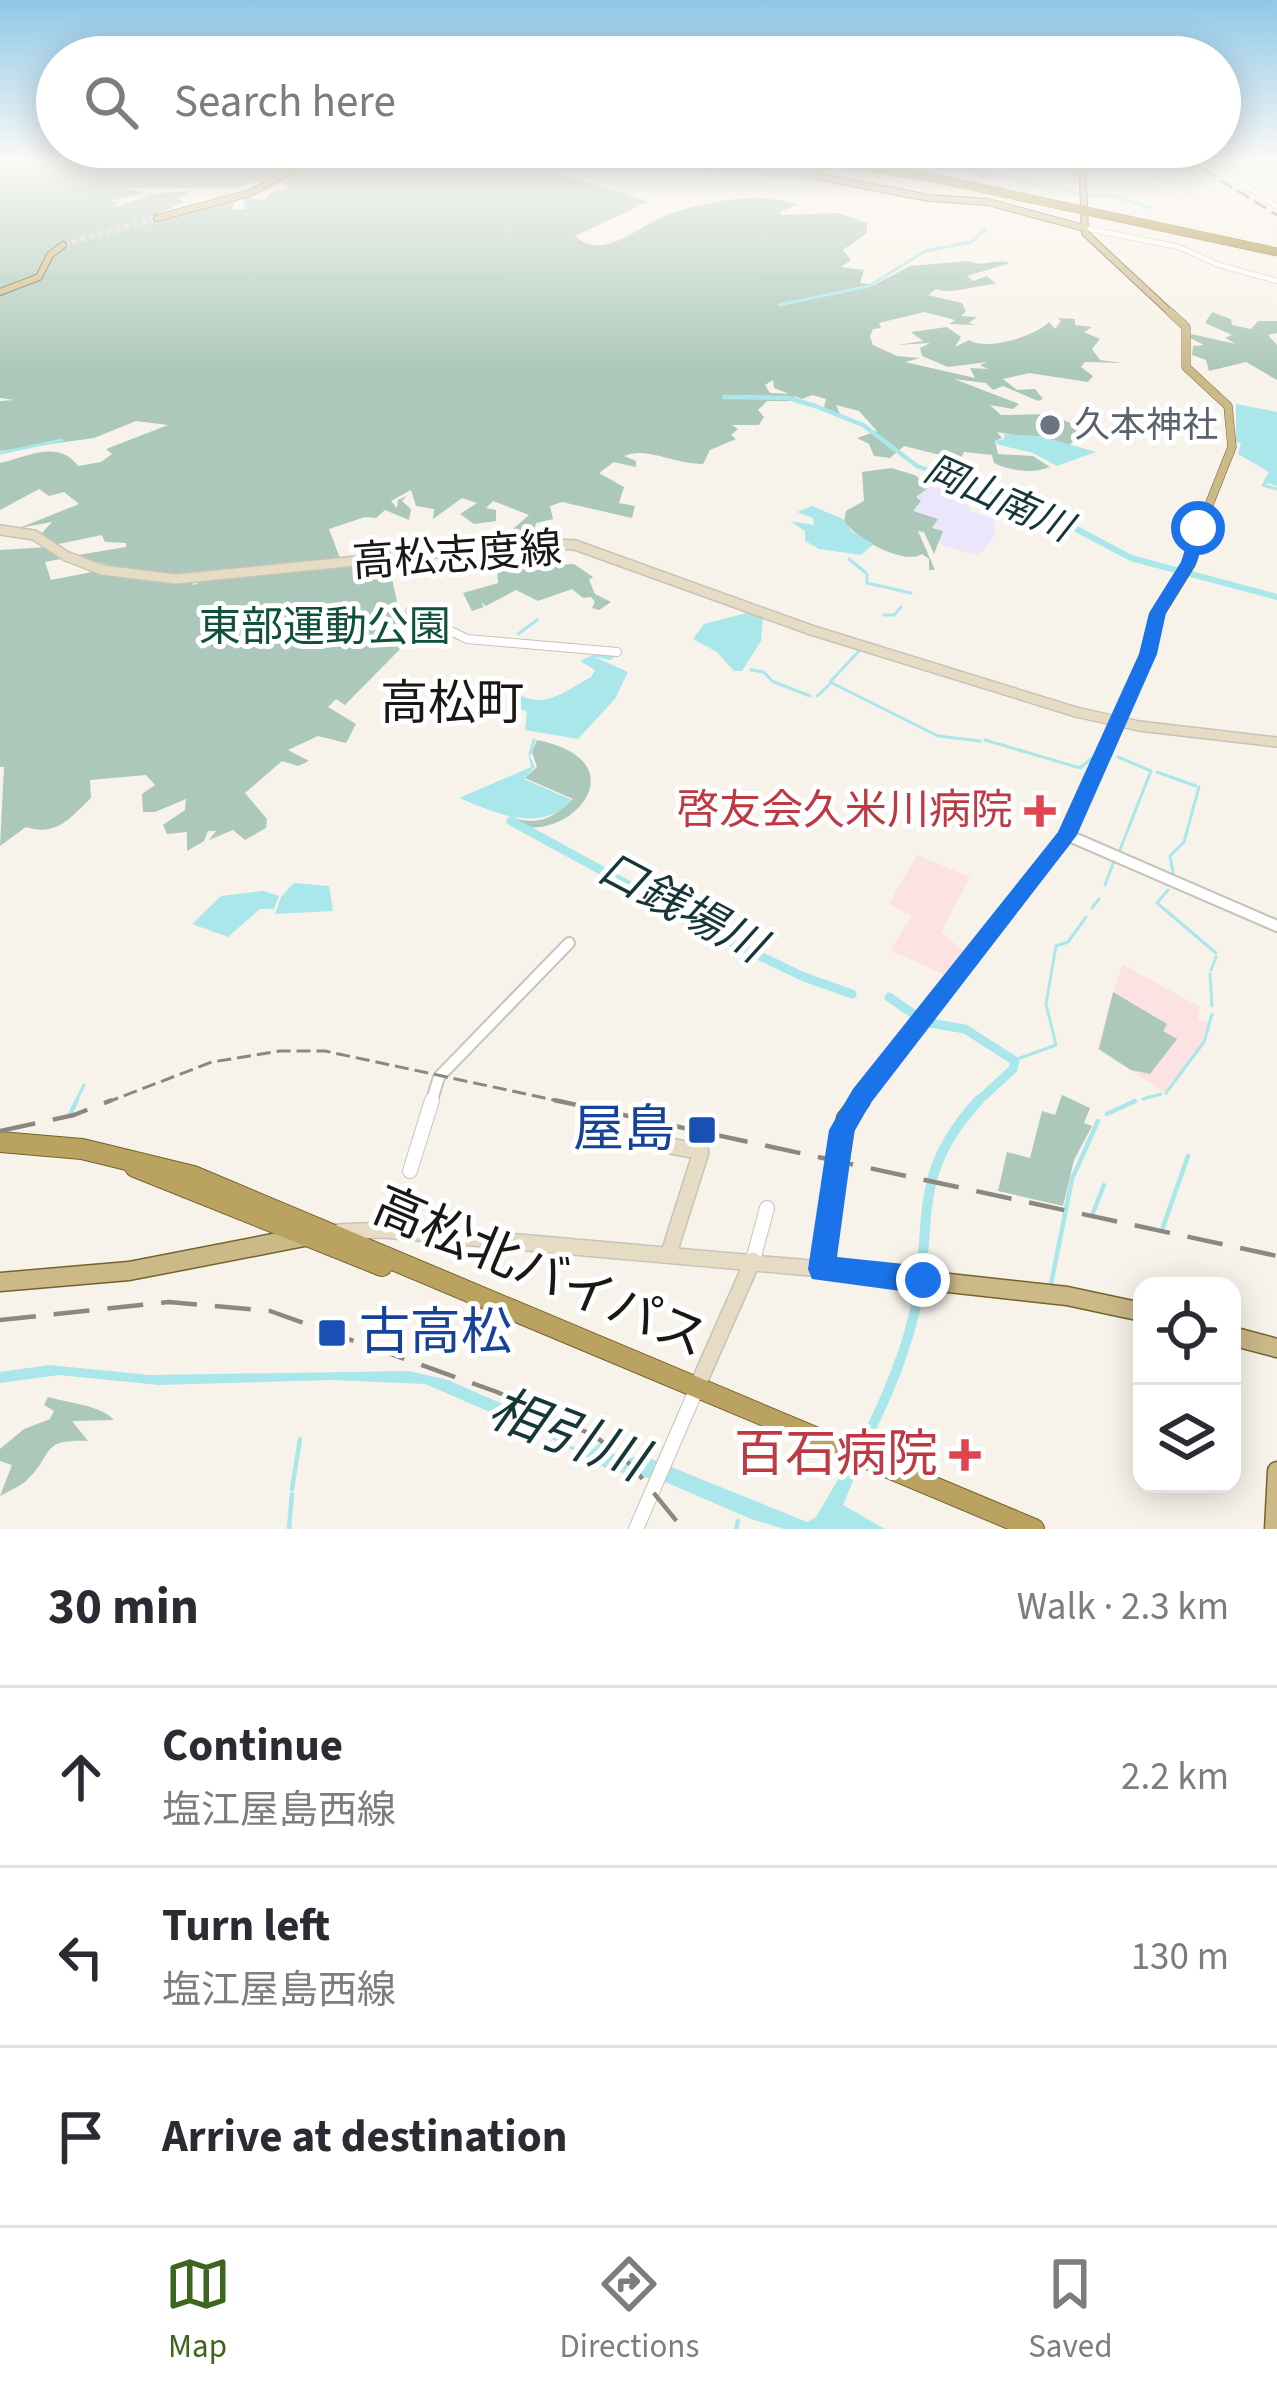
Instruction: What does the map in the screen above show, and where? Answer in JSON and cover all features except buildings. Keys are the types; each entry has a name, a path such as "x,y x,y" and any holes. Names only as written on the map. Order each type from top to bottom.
{"highway":[{"path":"1175,230 1277,251"},
{"path":"1178,230 1277,251"},
{"name":"高松北バイパス","path":"0,1144 119,1162 190,1186 1034,1529"},
{"name":"高松北バイパス","path":"855,1458 1014,1529"}],"main road":[{"path":"822,1269 844,1124 1067,835 1150,649 1158,613 1189,562 1233,439 1228,406 1186,367 1186,327 1086,230"},
{"path":"0,292 39,277 49,257 63,245"},
{"name":"高松志度線","path":"0,530 34,536 102,570 176,579 522,544 568,544 812,630 1118,721 1277,741"},
{"path":"656,1143 700,1152 669,1253"},
{"path":"0,1282 129,1271 320,1235 383,1230 753,1261 1067,1296 1133,1310"},
{"path":"695,1392 753,1261"},
{"path":"1241,1338 1277,1348"},
{"path":"1274,1529 1277,1471"}],"street":[{"path":"1096,230 1161,243 1277,280"},
{"path":"410,611 467,639 617,652"},
{"path":"1067,835 1277,926"},
{"path":"410,1171 439,1077 569,944"},
{"path":"753,1261 767,1208"},
{"path":"636,1529 695,1392"}],"shaded area":[{"path":"915,475 929,477 962,497 972,512 994,519 995,535 983,551 975,555 936,543 932,528 912,512 920,501 915,498 927,488"},
{"path":"917,855 970,877 941,932 967,954 951,978 890,950 912,916 889,904"},
{"path":"1122,964 1200,1007 1198,1019 1209,1023 1197,1052 1164,1092 1097,1049"}],"green space":[{"path":"0,230 587,230 575,236 596,245 636,230 867,230 843,250 851,260 841,267 864,270 860,283 874,285 910,266 1010,263 967,276 973,281 987,276 996,284 936,289 928,295 962,303 966,311 961,316 977,317 969,323 975,325 949,324 955,320 924,312 879,323 881,328 873,329 870,336 873,345 897,356 920,358 905,362 975,378 970,368 988,369 980,365 987,362 948,367 922,356 920,348 930,343 897,345 923,341 911,332 947,327 961,337 955,347 969,340 1010,341 1049,322 1055,329 1061,321 1058,318 1092,327 1084,332 1100,339 1092,349 1100,360 1122,363 1085,362 1081,367 1093,376 1088,382 1029,373 1003,379 1017,390 1035,389 1043,399 1038,401 1003,386 993,390 986,383 954,379 1019,404 1013,409 990,405 1001,415 1048,414 1081,427 1077,430 1081,435 1069,445 997,432 1002,438 995,441 998,454 1033,456 1050,467 1043,469 1008,468 994,463 992,455 964,452 960,460 904,446 890,458 874,456 869,444 857,438 877,431 859,411 836,405 842,419 824,407 826,399 793,395 800,401 767,401 758,410 764,417 759,425 732,425 738,429 731,435 736,439 710,450 703,464 632,453 624,456 636,461 636,467 614,462 599,473 624,487 619,503 635,506 632,518 562,502 550,506 553,519 536,523 533,534 513,529 529,515 493,501 486,508 496,510 496,521 474,524 460,514 477,503 462,498 433,519 434,509 416,506 411,490 391,501 397,508 398,500 407,496 402,501 411,509 409,520 385,510 376,518 329,529 341,561 216,575 150,575 72,556 126,547 126,543 105,542 102,535 54,545 42,533 52,522 19,528 79,504 64,492 49,496 39,489 0,510 0,463 52,452 78,466 101,462 112,454 106,449 168,425 136,421 94,438 0,451 0,401 14,400 0,398","holes":["773,380 774,388 789,394 770,393 765,385"]},
{"path":"1212,312 1231,319 1232,325 1251,329 1258,321 1277,321 1277,333 1268,335 1277,345 1277,380 1246,362 1209,371 1206,360 1192,355 1193,346 1204,345 1190,338 1191,334 1236,344 1225,338 1232,335 1205,323"},
{"path":"891,468 915,475 928,488 916,497 921,501 913,511 938,519 932,528 943,531 934,554 924,532 918,531 935,570 929,570 929,559 922,554 914,557 883,550 844,522 846,511 864,501 862,472"},
{"name":"東部運動公園","path":"48,547 66,558 45,562 51,580 97,571 128,579 191,581 193,585 388,560 406,643 345,705 336,699 328,707 356,724 346,743 318,736 288,750 309,761 298,766 282,761 245,793 267,819 266,828 245,840 233,830 209,840 216,831 208,831 204,841 187,851 187,832 167,834 163,825 185,810 186,799 143,812 142,794 155,785 146,775 90,780 91,798 70,818 46,829 26,827 0,846 4,767 0,767 0,550"},
{"path":"502,550 555,565 574,564 593,577 589,580 595,594 611,602 599,610 592,608 591,597 583,598 572,589 538,601 516,590 486,606 481,602 484,607 472,611 463,593 498,583 497,569 506,565 494,554"},
{"path":"537,740 569,751 586,766 591,783 572,814 532,828 511,823 514,818 546,818 573,799 525,778 537,767 532,752"},
{"path":"1113,992 1167,1024 1163,1031 1177,1039 1150,1074 1131,1070 1099,1049"},
{"path":"1062,1095 1090,1108 1084,1123 1092,1126 1074,1160 1063,1206 998,1191 1007,1152 1030,1158 1042,1111 1055,1115"},
{"path":"48,1397 93,1408 114,1420 72,1421 88,1441 54,1446 26,1481 0,1496 12,1465 0,1461 0,1449 24,1429 50,1419 54,1411 44,1405"}],"water":[{"path":"1236,404 1277,412 1277,486 1263,482 1269,472 1238,454"},
{"path":"1004,434 1040,436 1096,452 1057,466 1033,453 999,445 995,441 1004,439"},
{"path":"812,506 843,519 851,531 874,544 861,555 819,549 805,541 805,531 790,521 814,525 813,518 797,512"},
{"path":"754,611 763,615 761,641 742,671 734,671 717,652 693,639 704,624"},
{"path":"602,651 617,654 611,660 595,657 628,672 615,699 578,739 525,730 527,712 513,705 507,694 512,690 543,700 561,694 591,677 595,670 580,661"},
{"path":"528,753 535,767 524,779 572,800 560,810 532,819 518,818 459,798 531,767"},
{"path":"294,883 329,886 333,911 275,914 281,897"},
{"path":"263,891 279,896 274,909 260,909 228,937 192,924 221,896"},
{"path":"49,1365 150,1375 409,1371 448,1380 521,1412 522,1421 588,1454 599,1443 621,1459 644,1456 807,1522 816,1517 846,1466 857,1471 843,1505 885,1529 784,1529 751,1519 663,1481 609,1470 550,1438 425,1384 332,1380 159,1385 59,1375 0,1383 0,1372"}],"waterway":[{"path":"779,305 869,286 925,251 971,242 985,230"},
{"name":"岡山南川","path":"724,397 789,398 815,406 863,425 917,466 1037,509"},
{"path":"0,453 62,440"},
{"path":"1267,481 1263,485 1277,489"},
{"path":"1050,515 1131,558 1277,597"},
{"path":"849,559 866,573"},
{"path":"867,575 867,583 911,593"},
{"path":"884,615 894,615 901,607"},
{"path":"417,610 446,625"},
{"path":"518,634 537,620"},
{"path":"861,649 830,682 938,736 980,741"},
{"path":"751,670 764,672 772,681"},
{"path":"774,682 810,696"},
{"path":"817,696 829,685"},
{"path":"530,754 534,740"},
{"path":"985,740 1080,768 1098,753"},
{"path":"1118,757 1151,771 1119,852"},
{"path":"1157,772 1196,786"},
{"path":"1174,877 1170,856 1184,842 1199,787"},
{"name":"口銭場川","path":"511,821 663,904"},
{"path":"1105,885 1114,861"},
{"path":"1168,890 1157,903 1216,953"},
{"path":"1092,908 1099,899"},
{"path":"1014,1060 1056,1045 1046,1004 1056,946 1068,942 1086,917"},
{"name":"口銭場川","path":"684,920 804,977 852,994"},
{"path":"1211,970 1216,957"},
{"path":"1210,974 1212,1006"},
{"name":"口銭場川","path":"889,997 919,1018"},
{"path":"1166,1093 1204,1042 1212,1014"},
{"name":"口銭場川","path":"930,1023 965,1029 1015,1061 1013,1069 978,1101"},
{"path":"75,1103 84,1085"},
{"path":"1143,1099 1161,1094"},
{"path":"70,1114 77,1100"},
{"name":"口銭場川","path":"848,1475 887,1394 909,1332 921,1279 933,1177 957,1127 978,1101"},
{"path":"1107,1114 1135,1101 1130,1103"},
{"path":"1051,1284 1072,1179 1098,1121"},
{"path":"1163,1227 1188,1156"},
{"path":"1093,1213 1104,1185"},
{"path":"292,1489 300,1439"},
{"path":"289,1529 292,1494"},
{"path":"736,1529 738,1521"}],"tunnel":[{"path":"63,245 114,230"}],"railway":[{"path":"105,1103 212,1062 280,1051 325,1051 556,1100"},
{"path":"0,1131 74,1115 112,1100"},
{"path":"556,1100 568,1103"},
{"path":"556,1100 1277,1256"},
{"path":"0,1320 169,1302 270,1311 497,1392 595,1436 631,1465 683,1529"}],"place":[{"name":"久本神社","path":"1050,425"},
{"name":"啓友会久米川病院","path":"1040,811"},
{"name":"屋島","path":"702,1130"},
{"name":"古高松","path":"332,1333"},
{"name":"百石病院","path":"965,1455"}],"district":[{"name":"高松町","path":"452,704"}],"route":[{"path":"923,1280 822,1269 846,1119 1067,835 1148,654 1158,613 1189,562 1198,528"}],"water label":[{"name":"相引川","path":"567,1436"}]}
